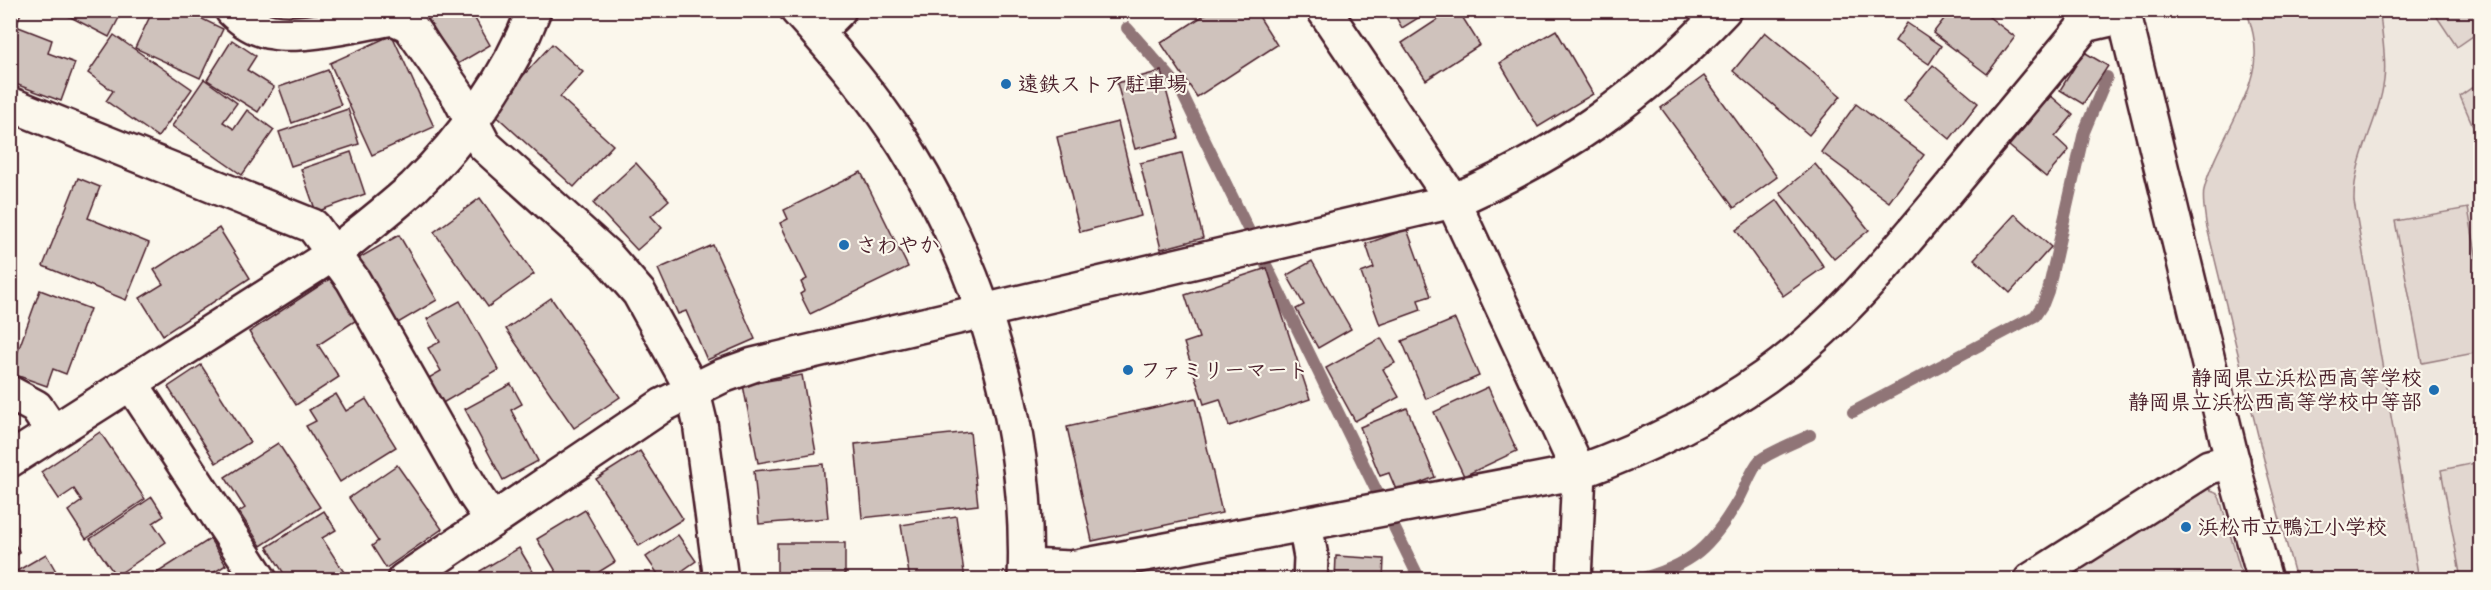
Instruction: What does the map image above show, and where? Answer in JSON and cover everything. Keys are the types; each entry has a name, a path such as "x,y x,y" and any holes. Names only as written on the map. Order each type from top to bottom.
{"street":[{"path":"232,10 254,27 273,33 294,33 393,18 409,25 459,97 484,145 624,273 652,314 692,389 700,422 721,579"},
{"path":"10,459 333,254 413,187 471,121 515,53 534,10"},
{"path":"1324,10 1453,201 1579,472 1574,579"},
{"path":"404,579 663,405 692,389 753,365 1453,201 1498,181 1582,133 1661,74 1724,10"},
{"path":"817,18 905,146 936,201 963,258 984,311 1003,378 1016,441 1023,503 1025,573 1071,568 1579,472 1630,453 1700,419 1741,393 1796,353 1847,307 1880,271 2085,25 2123,13 2233,461 2265,579"},
{"path":"10,104 313,226 353,280 475,495 492,520"},
{"path":"131,383 260,579"},
{"path":"10,393 36,407 53,432"},
{"path":"2031,579 2209,467 2233,461"},
{"path":"1305,524 1311,557 1310,579"}],"shaded area":[{"path":"2247,11 2380,11 2384,80 2377,111 2358,170 2354,201 2419,579 2296,579 2266,468 2206,223 2203,202 2209,173 2241,106 2253,73 2255,45"},
{"name":"静岡県立浜松西高等学校 静岡県立浜松西高等学校中等部","path":"2380,11 2480,11 2480,579 2419,579 2354,201 2353,185 2356,169 2384,79"},
{"path":"2433,11 2480,11 2480,31 2457,47"},
{"path":"2480,82 2480,142 2460,96"},
{"path":"2468,208 2480,277 2480,352 2422,363 2395,221"},
{"path":"2480,462 2480,579 2461,579 2441,470"},
{"name":"浜松市立鴨江小学校","path":"2208,489 2216,492 2220,499 2243,579 2060,580 2200,491"}],"building":[{"path":"10,10 22,10 16,26 52,40 48,53 75,63 61,101 10,82"},
{"path":"57,10 123,10 109,37"},
{"path":"153,10 184,10 223,29 200,78 135,48"},
{"path":"423,10 470,10 490,45 456,65"},
{"path":"1212,10 1255,10 1277,45 1197,97 1161,43"},
{"path":"1392,10 1431,10 1402,28"},
{"path":"1452,10 1458,10 1480,45 1426,80 1402,43"},
{"path":"1951,10 1980,10 2015,37 1987,74 1933,33"},
{"path":"1907,23 1941,46 1929,64 1895,41"},
{"path":"1556,30 1593,94 1538,127 1500,63"},
{"path":"1765,32 1841,96 1809,135 1733,71"},
{"path":"114,35 192,89 158,137 106,101 113,91 88,73"},
{"path":"392,35 434,127 372,155 330,63"},
{"path":"232,40 256,56 247,70 274,87 258,112 207,80"},
{"path":"552,44 583,72 560,97 613,145 574,187 491,111"},
{"path":"2084,52 2108,66 2083,104 2060,90"},
{"path":"1933,65 1978,103 1950,139 1904,101"},
{"path":"328,70 341,105 292,123 279,87"},
{"path":"1161,71 1179,138 1135,149 1117,83"},
{"path":"1704,76 1777,177 1734,208 1661,108"},
{"path":"204,79 237,103 223,122 234,129 247,110 274,130 242,175 172,126"},
{"path":"2051,96 2073,115 2055,137 2069,150 2046,177 2009,146"},
{"path":"1856,104 1924,155 1889,202 1821,152"},
{"path":"348,109 359,144 291,166 279,132"},
{"path":"1118,122 1141,216 1080,232 1057,137"},
{"path":"351,152 365,194 316,212 301,169"},
{"path":"1182,153 1203,238 1161,249 1140,163"},
{"path":"636,163 669,200 651,216 662,228 637,250 593,203"},
{"path":"1815,164 1869,230 1834,259 1780,193"},
{"name":"さわやか","path":"861,172 908,267 810,314 800,294 805,291 801,282 807,279 780,223 788,219 784,210"},
{"path":"78,178 100,187 88,218 149,243 126,300 43,266"},
{"path":"480,198 534,274 488,307 434,232"},
{"path":"1777,200 1824,267 1783,296 1736,230"},
{"path":"2015,214 2051,247 2010,293 1974,259"},
{"path":"219,228 250,278 163,335 140,298 163,284 154,270"},
{"path":"1407,229 1431,296 1418,300 1421,310 1380,325 1361,273 1374,268 1366,244"},
{"path":"399,235 437,300 398,323 359,258"},
{"path":"713,245 755,339 707,360 686,311 678,314 658,269"},
{"path":"1312,261 1351,329 1318,348 1296,309 1304,305 1287,275"},
{"path":"1267,268 1310,399 1229,426 1220,399 1204,404 1184,343 1199,338 1185,295"},
{"path":"331,278 358,319 318,345 339,377 296,405 249,332"},
{"path":"40,290 90,309 66,374 53,369 47,386 10,373"},
{"path":"551,298 620,397 574,428 506,329"},
{"path":"460,301 499,370 441,404 427,379 441,371 428,348 440,342 427,319"},
{"path":"1455,319 1479,376 1426,399 1402,341"},
{"path":"1381,338 1395,363 1383,369 1399,397 1355,421 1326,368"},
{"path":"201,365 250,442 216,463 168,387"},
{"path":"802,375 816,453 758,463 743,385"},
{"path":"511,384 522,404 511,410 538,461 503,480 465,409"},
{"path":"1488,387 1517,451 1464,476 1434,412"},
{"path":"336,394 346,411 366,399 396,447 340,482 306,426 316,421 309,410"},
{"path":"1196,398 1222,513 1092,541 1067,427"},
{"path":"1407,408 1435,477 1397,492 1389,473 1380,476 1360,427"},
{"path":"100,432 145,499 86,539 68,511 82,501 74,489 59,499 41,472"},
{"path":"970,432 978,505 862,518 855,444"},
{"path":"278,443 320,507 261,546 239,512 245,508 225,477"},
{"path":"640,451 683,519 639,546 596,479"},
{"path":"823,464 828,518 759,524 754,471"},
{"path":"397,465 442,529 386,568 372,546 378,541 349,498"},
{"path":"152,497 164,516 153,523 166,542 116,576 90,539"},
{"path":"585,510 615,562 586,580 561,580 537,539"},
{"path":"324,511 336,530 322,538 349,580 288,580 267,547"},
{"path":"956,516 965,580 910,580 901,525"},
{"path":"678,535 696,561 669,580 662,580 646,557"},
{"path":"10,537 20,553 10,559"},
{"path":"210,539 226,565 202,580 146,580"},
{"path":"777,543 845,543 845,580 777,580"},
{"path":"519,548 538,580 485,580 480,571"},
{"path":"46,554 61,580 10,580 10,575"},
{"path":"1336,556 1384,559 1383,580 1335,580"}],"waterway":[{"path":"1127,28 1179,87 1249,231"},
{"path":"1853,412 2035,316 2048,291 2084,132 2107,77"},
{"path":"1266,265 1377,492"},
{"path":"1635,580 1672,568 1698,552 1720,529 1760,460 1810,435"},
{"path":"1394,527 1420,580"}],"place":[{"name":"遠鉄ストア駐車場","path":"1006,84"},
{"name":"さわやか","path":"844,245"},
{"name":"ファミリーマート","path":"1128,370"},
{"name":"静岡県立浜松西高等学校 静岡県立浜松西高等学校中等部","path":"2434,390"},
{"name":"浜松市立鴨江小学校","path":"2186,527"}]}
